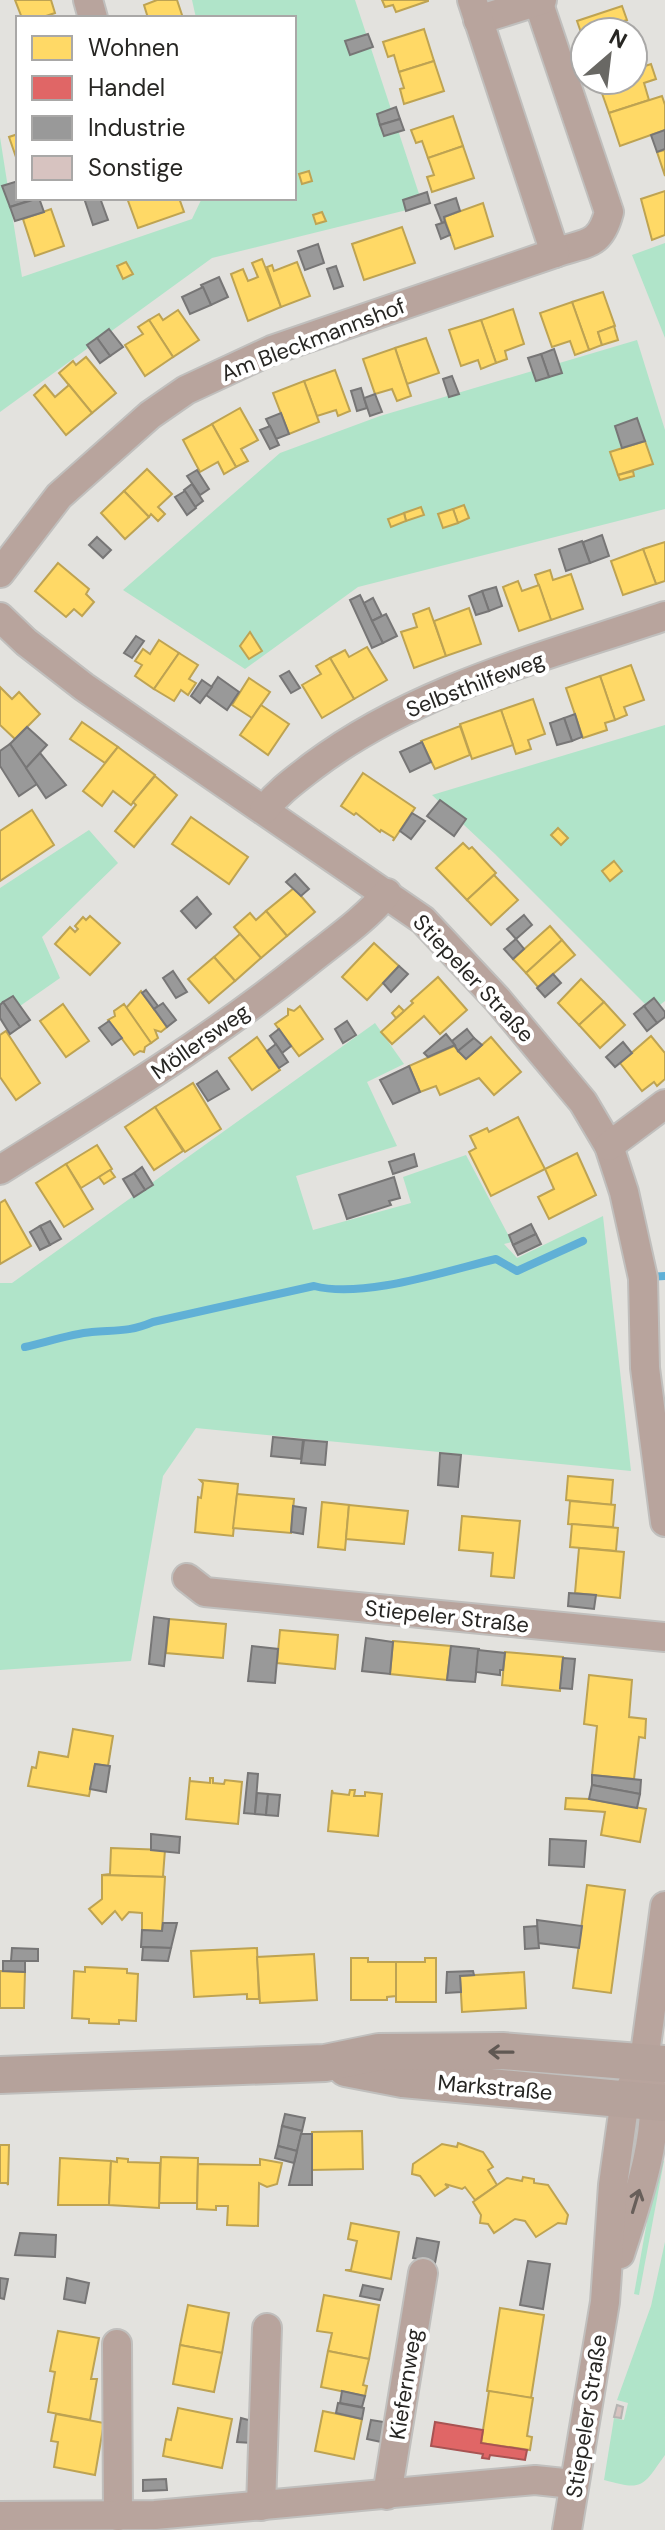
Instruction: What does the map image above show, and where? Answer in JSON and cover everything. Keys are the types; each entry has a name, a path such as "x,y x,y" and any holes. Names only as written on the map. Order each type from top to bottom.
{"main road":[{"name":"Markstraße","path":"0,2075 325,2063 379,2052 502,2051 655,2062"},
{"name":"Markstraße","path":"325,2063 403,2079 648,2101"}],"street":[{"path":"540,1 475,10 555,253"},
{"name":"Am Bleckmannshof","path":"0,573 59,496 150,415 186,390 272,350 598,238 604,230 609,212 540,1"},
{"name":"Selbsthilfeweg","path":"264,810 276,794 331,752 385,719 453,688 665,616"},
{"name":"Stiepeler Straße","path":"0,617 26,642 84,687 423,920 497,999 583,1102 609,1146 624,1192 643,1278 645,1368 665,1522"},
{"name":"Möllersweg","path":"0,1170 188,1052 294,973 374,909 387,893"},
{"path":"609,1146 665,1104"},
{"name":"Stiepeler Straße","path":"187,1578 205,1592 665,1637"},
{"name":"Stiepeler Straße","path":"567,2530 605,2302 613,2185 648,2101 655,2062 665,1906"},
{"name":"Kiefernweg","path":"387,2495 423,2273"},
{"path":"261,2506 267,2328"},
{"path":"117,2344 118,2516"},
{"path":"0,2516 118,2516 156,2522 261,2506 535,2480 573,2484"}],"green space":[{"path":"192,0 355,0 423,206 212,258 0,412 0,137 22,277 192,219 201,200 296,200 296,16 196,16"},
{"path":"665,243 665,338 632,255"},
{"path":"637,340 665,430 665,509 358,587 245,669 123,590 280,453 380,416"},
{"path":"665,725 665,1001 652,1011 432,795"},
{"path":"89,830 118,863 42,937 60,978 0,1020 0,888"},
{"path":"375,1023 404,1064 367,1082 397,1146 296,1176 313,1230 411,1203 403,1177 466,1155 512,1242 504,1244 517,1258 603,1216 631,1471 196,1428 163,1476 131,1661 0,1670 0,1283 12,1283"},
{"path":"658,2160 664,2161 639,2295 634,2294"},
{"path":"665,2242 665,2455 641,2484 627,2485 604,2480 614,2418 624,2420 628,2403 617,2400 651,2306"}],"building: Wohnen":[{"path":"15,0 51,0 55,13 46,16 21,16"},
{"path":"157,0 177,0 182,16 147,16 144,5"},
{"path":"382,0 428,1 396,12 393,5 385,7"},
{"path":"622,6 626,16 592,16"},
{"path":"424,29 434,61 399,72 394,55 388,57 383,42"},
{"path":"434,61 444,91 404,104 400,89 404,88 399,72"},
{"path":"649,65 656,79 649,81"},
{"path":"603,96 648,96 649,100 609,113"},
{"path":"662,96 665,130 620,146 609,113"},
{"path":"453,116 463,146 428,158 422,141 416,143 411,130"},
{"path":"16,135 16,157 9,137"},
{"path":"463,146 474,178 432,192 427,177 434,175 428,158"},
{"path":"665,150 665,176 657,152"},
{"path":"309,171 312,181 302,184 299,174"},
{"path":"665,191 665,235 652,240 641,199"},
{"path":"128,200 180,200 184,212 138,228"},
{"path":"483,203 493,236 455,249 444,217"},
{"path":"51,209 64,246 35,256 23,219"},
{"path":"322,212 326,221 316,224 313,215"},
{"path":"402,227 415,263 364,280 352,244"},
{"path":"262,259 281,307 248,321 231,274 243,269 248,281 258,277 252,263"},
{"path":"126,262 133,274 123,279 117,266"},
{"path":"297,262 310,296 281,307 267,267 272,265 274,271"},
{"path":"603,292 615,326 598,332 602,345 589,350 572,302"},
{"path":"572,302 589,350 575,355 570,341 552,347 540,313"},
{"path":"513,309 524,344 505,351 507,359 496,363 481,320"},
{"path":"178,310 199,340 173,357 149,320 159,314 163,320"},
{"path":"149,320 173,357 145,376 125,345 143,334 138,327"},
{"path":"481,320 496,363 481,369 478,360 461,366 449,330"},
{"path":"614,326 618,340 602,345 598,332"},
{"path":"426,338 439,373 407,384 395,348"},
{"path":"395,348 411,396 397,401 392,389 375,394 363,359"},
{"path":"86,357 116,393 92,413 59,373 73,361 76,365"},
{"path":"335,370 350,411 338,416 336,410 317,416 304,381"},
{"path":"304,381 319,422 289,434 273,393"},
{"path":"45,385 55,397 69,385 92,413 66,435 34,395"},
{"path":"240,408 258,440 241,449 248,461 236,467 212,424"},
{"path":"212,424 236,467 224,474 218,462 200,472 183,440"},
{"path":"645,441 653,464 618,475 610,452"},
{"path":"147,469 172,494 158,507 165,514 158,521 151,514 149,517 124,491"},
{"path":"633,471 634,476 620,480 618,475"},
{"path":"124,491 149,517 125,539 101,513"},
{"path":"464,505 469,518 458,523 453,509"},
{"path":"421,507 424,515 406,521 404,513"},
{"path":"453,509 458,523 443,528 438,514"},
{"path":"404,513 406,521 391,527 388,519"},
{"path":"665,542 665,581 656,584 643,549"},
{"path":"643,549 656,584 623,595 611,561"},
{"path":"58,563 89,589 86,594 94,602 82,616 74,609 66,617 35,591"},
{"path":"550,570 553,580 571,574 583,609 551,620 535,575"},
{"path":"518,581 522,591 539,585 551,620 519,631 503,587"},
{"path":"429,608 446,656 414,668 401,632 417,627 413,614"},
{"path":"469,608 481,644 446,656 434,621"},
{"path":"250,632 262,651 249,659 240,646"},
{"path":"159,640 179,653 154,689 135,676 142,665 135,661 143,649 150,654"},
{"path":"367,647 387,680 354,699 330,658 345,650 349,657"},
{"path":"179,653 198,665 189,679 196,683 188,695 181,690 174,701 154,689"},
{"path":"330,658 354,699 322,718 302,685 321,674 316,666"},
{"path":"631,665 644,700 624,707 627,715 615,720 600,676"},
{"path":"600,676 615,720 605,723 607,730 583,738 566,688"},
{"path":"249,678 270,692 252,718 232,705"},
{"path":"0,687 12,699 19,692 40,714 15,739 0,725"},
{"path":"533,699 545,734 528,740 531,749 516,754 501,710"},
{"path":"261,705 289,724 268,755 240,735"},
{"path":"501,710 513,745 472,759 460,724"},
{"path":"82,722 118,747 105,763 70,739"},
{"path":"460,726 470,755 435,769 421,741"},
{"path":"118,747 155,775 131,805 113,791 102,806 83,791"},
{"path":"363,773 415,808 393,841 394,838 341,806"},
{"path":"155,776 177,795 134,847 115,831 136,805 133,802"},
{"path":"32,810 54,845 0,881 0,831"},
{"path":"191,817 248,857 229,884 172,844"},
{"path":"558,828 568,838 561,845 551,835"},
{"path":"463,843 469,849 472,847 496,873 467,900 436,868"},
{"path":"614,861 622,871 610,881 602,871"},
{"path":"494,875 518,900 491,925 467,900"},
{"path":"294,888 315,912 287,936 266,911"},
{"path":"266,911 287,936 261,958 234,927 250,913 256,920"},
{"path":"90,916 120,943 90,975 55,944 70,927 75,932 78,929 75,926 83,917 86,920"},
{"path":"550,926 562,940 526,973 513,959"},
{"path":"240,934 261,958 235,981 214,957"},
{"path":"562,940 575,955 538,987 526,973"},
{"path":"374,943 399,966 367,1000 342,977"},
{"path":"214,957 235,981 209,1003 188,979"},
{"path":"438,977 467,1010 440,1034 424,1016 392,1044 381,1032"},
{"path":"581,979 604,1002 579,1025 558,1003"},
{"path":"141,991 167,1027 161,1032 155,1030 158,1038 151,1043 126,1008"},
{"path":"604,1002 625,1025 600,1048 579,1025"},
{"path":"63,1004 89,1041 66,1057 40,1021"},
{"path":"124,1004 151,1043 144,1052 134,1055 108,1020"},
{"path":"300,1006 323,1039 299,1056 275,1024 288,1015 288,1009 294,1011"},
{"path":"399,1006 404,1011 396,1018 392,1013"},
{"path":"6,1031 40,1083 16,1100 0,1077 0,1035"},
{"path":"651,1036 665,1053 665,1079 657,1086 654,1082 642,1091 620,1063"},
{"path":"257,1037 280,1070 252,1090 229,1058"},
{"path":"491,1037 521,1072 494,1095 479,1078 440,1095 436,1086 420,1092 409,1066 454,1046 466,1059"},
{"path":"193,1083 221,1129 185,1152 155,1107"},
{"path":"155,1107 183,1151 154,1170 125,1127"},
{"path":"518,1117 545,1169 491,1196 469,1152 476,1148 470,1136 487,1128 489,1132"},
{"path":"97,1145 112,1169 81,1188 66,1164"},
{"path":"577,1153 596,1195 549,1219 538,1197 554,1189 545,1169"},
{"path":"66,1164 93,1209 64,1227 36,1183"},
{"path":"110,1170 115,1177 104,1184 99,1177"},
{"path":"5,1200 31,1246 0,1264 0,1203"},
{"path":"568,1476 613,1480 611,1505 566,1500"},
{"path":"200,1480 238,1484 233,1536 195,1532 198,1497 201,1498 203,1483"},
{"path":"237,1494 294,1499 291,1533 233,1528"},
{"path":"570,1501 615,1505 613,1527 568,1524"},
{"path":"322,1502 349,1505 345,1550 318,1547"},
{"path":"349,1505 408,1511 404,1544 346,1539"},
{"path":"462,1516 520,1521 514,1578 491,1576 493,1553 459,1550"},
{"path":"572,1524 618,1528 616,1551 570,1547"},
{"path":"579,1548 624,1552 620,1598 575,1593"},
{"path":"169,1619 226,1624 223,1658 166,1653"},
{"path":"280,1630 338,1635 335,1669 277,1663"},
{"path":"393,1641 451,1646 447,1680 390,1674"},
{"path":"505,1652 563,1657 560,1691 502,1685"},
{"path":"589,1675 632,1680 629,1717 646,1719 645,1738 639,1737 634,1779 592,1775 597,1726 584,1724"},
{"path":"73,1729 113,1736 108,1766 95,1764 89,1796 28,1786 39,1752 68,1757"},
{"path":"190,1777 190,1781 210,1783 210,1778 213,1778 213,1783 224,1784 225,1780 242,1782 238,1824 186,1819"},
{"path":"332,1790 333,1793 349,1795 350,1790 355,1790 354,1796 365,1796 365,1792 382,1794 378,1836 328,1831"},
{"path":"566,1798 646,1809 640,1842 601,1835 605,1812 565,1809"},
{"path":"111,1848 165,1850 165,1877 102,1875 110,1874"},
{"path":"102,1875 165,1877 162,1931 142,1930 142,1913 129,1912 122,1920 115,1911 102,1924 89,1909 102,1899"},
{"path":"587,1885 625,1890 611,1993 573,1988"},
{"path":"257,1948 259,1999 247,1999 247,1994 194,1997 191,1951"},
{"path":"314,1954 317,2000 260,2003 257,1957"},
{"path":"351,1958 368,1958 368,1962 396,1962 396,1996 387,1997 387,2000 351,2000"},
{"path":"425,1958 436,1958 436,2002 396,2002 396,1962 425,1962"},
{"path":"85,1967 127,1969 127,1973 138,1974 136,2021 89,2023 89,2019 72,2018 74,1971 85,1972"},
{"path":"0,1971 25,1972 24,2008 0,2008"},
{"path":"524,1972 526,2008 462,2012 460,1976"},
{"path":"362,2131 363,2169 311,2170 312,2132"},
{"path":"458,2143 483,2152 493,2167 488,2170 497,2185 475,2200 465,2187 462,2189 445,2184 448,2187 435,2196 420,2176 412,2174 413,2164 442,2144 457,2147"},
{"path":"0,2145 9,2145 8,2185 0,2183"},
{"path":"161,2157 198,2158 197,2203 159,2203"},
{"path":"60,2158 111,2161 109,2205 58,2205"},
{"path":"117,2158 128,2159 128,2162 160,2163 159,2208 109,2205 111,2161 117,2162"},
{"path":"260,2159 282,2163 277,2184 267,2187 259,2183 258,2226 227,2225 228,2206 216,2206 216,2210 197,2209 198,2164 260,2165"},
{"path":"523,2177 548,2185 568,2215 566,2224 558,2223 536,2237 525,2221 515,2219 494,2233 488,2224 480,2223 481,2215 473,2202 507,2178 522,2181"},
{"path":"351,2223 399,2232 391,2279 345,2270 351,2270 357,2241 348,2239"},
{"path":"324,2295 379,2305 369,2359 328,2351 332,2333 317,2331"},
{"path":"188,2305 229,2313 222,2353 180,2345"},
{"path":"500,2308 544,2315 531,2398 487,2391"},
{"path":"58,2331 99,2338 91,2379 97,2379 90,2420 48,2412 55,2372 50,2371"},
{"path":"180,2345 222,2353 214,2392 173,2384"},
{"path":"328,2351 369,2359 363,2385 367,2386 365,2396 321,2387"},
{"path":"489,2391 533,2398 527,2436 532,2437 530,2450 481,2443"},
{"path":"178,2408 232,2419 222,2468 163,2456 166,2439 171,2440"},
{"path":"323,2411 362,2419 354,2459 315,2451"},
{"path":"56,2414 104,2423 95,2475 54,2467 58,2442 51,2441"}],"building: Handel":[{"path":"435,2422 483,2430 481,2443 527,2450 525,2460 490,2455 489,2459 482,2458 483,2454 431,2446"}],"building: Industrie":[{"path":"368,34 373,47 350,55 345,41"},
{"path":"396,107 400,119 380,125 377,114"},
{"path":"400,119 404,130 384,136 380,125"},
{"path":"665,130 665,149 657,152 651,135"},
{"path":"16,182 16,200 31,200 10,207 2,186"},
{"path":"427,192 430,203 406,211 403,200"},
{"path":"456,198 460,211 444,217 445,222 442,223 435,205"},
{"path":"40,200 44,212 15,221 10,207"},
{"path":"85,200 101,200 108,220 93,225"},
{"path":"445,222 450,235 441,239 436,225"},
{"path":"318,244 324,263 305,270 298,251"},
{"path":"336,266 343,286 334,289 327,269"},
{"path":"219,277 228,297 211,305 201,285"},
{"path":"203,287 211,305 190,314 182,297"},
{"path":"109,329 123,347 110,356 97,338"},
{"path":"97,338 110,356 100,363 87,345"},
{"path":"554,349 562,373 549,377 541,354"},
{"path":"541,354 549,377 536,381 528,358"},
{"path":"452,376 459,394 449,397 443,379"},
{"path":"361,388 367,408 357,411 351,391"},
{"path":"375,394 382,412 370,416 364,398"},
{"path":"281,413 289,434 276,439 266,419"},
{"path":"637,418 645,441 622,448 615,426"},
{"path":"270,426 279,445 270,449 260,430"},
{"path":"197,470 209,489 200,495 187,476"},
{"path":"192,484 203,501 195,507 184,490"},
{"path":"185,491 196,508 187,515 175,497"},
{"path":"602,535 609,556 590,563 583,542"},
{"path":"97,537 111,550 103,558 89,545"},
{"path":"582,541 590,563 566,571 559,549"},
{"path":"496,587 502,606 489,611 482,591"},
{"path":"482,591 489,611 476,615 469,596"},
{"path":"360,595 383,643 372,648 350,600"},
{"path":"373,598 382,616 372,621 364,603"},
{"path":"386,614 397,636 383,643 372,621"},
{"path":"136,636 144,641 132,658 124,653"},
{"path":"289,671 300,688 291,693 280,676"},
{"path":"218,677 239,692 227,710 206,695"},
{"path":"202,680 212,687 200,703 191,696"},
{"path":"575,714 582,737 572,741 564,718"},
{"path":"564,718 572,741 557,745 550,723"},
{"path":"27,727 47,745 26,768 10,744"},
{"path":"422,742 431,762 410,772 400,752"},
{"path":"10,744 37,784 19,796 0,766 0,751"},
{"path":"40,753 66,785 46,798 26,768"},
{"path":"440,800 466,819 454,836 427,816"},
{"path":"412,813 425,821 411,839 400,831"},
{"path":"295,874 309,889 301,896 286,882"},
{"path":"197,897 211,914 196,928 181,911"},
{"path":"524,915 532,925 516,939 507,929"},
{"path":"516,939 524,949 513,959 504,949"},
{"path":"399,966 408,974 391,992 383,983"},
{"path":"173,971 187,992 176,998 163,978"},
{"path":"553,974 561,983 545,997 537,988"},
{"path":"146,990 158,1006 154,1009 142,993"},
{"path":"13,996 30,1020 20,1027 3,1002"},
{"path":"654,998 665,1012 665,1017 657,1023 644,1006"},
{"path":"3,1002 20,1027 10,1034 0,1018"},
{"path":"163,1003 176,1020 167,1027 154,1009"},
{"path":"644,1006 657,1023 647,1031 634,1014"},
{"path":"109,1021 122,1038 112,1045 99,1028"},
{"path":"347,1021 356,1035 343,1043 335,1029"},
{"path":"279,1029 291,1046 282,1053 270,1036"},
{"path":"467,1029 474,1038 458,1051 452,1041"},
{"path":"446,1034 455,1045 428,1057 424,1053"},
{"path":"474,1038 482,1045 466,1059 458,1051"},
{"path":"623,1042 632,1053 615,1067 606,1057"},
{"path":"276,1044 288,1062 279,1068 267,1051"},
{"path":"409,1066 420,1092 393,1104 380,1080"},
{"path":"217,1071 229,1089 208,1101 197,1084"},
{"path":"414,1154 417,1166 393,1174 389,1162"},
{"path":"142,1167 153,1185 145,1190 134,1173"},
{"path":"134,1173 145,1190 134,1197 123,1179"},
{"path":"394,1177 400,1198 389,1201 391,1205 347,1219 339,1195"},
{"path":"50,1221 61,1239 50,1245 40,1226"},
{"path":"531,1224 536,1234 513,1245 509,1235"},
{"path":"40,1226 50,1245 40,1250 30,1232"},
{"path":"536,1234 541,1244 518,1255 513,1245"},
{"path":"273,1437 303,1440 301,1459 271,1456"},
{"path":"304,1440 327,1442 325,1465 301,1463"},
{"path":"440,1453 461,1455 458,1487 438,1485"},
{"path":"293,1506 306,1508 303,1534 291,1532"},
{"path":"569,1593 596,1595 594,1609 568,1606"},
{"path":"154,1617 169,1619 164,1666 149,1664"},
{"path":"366,1638 393,1642 390,1674 362,1671"},
{"path":"252,1646 278,1649 275,1683 248,1681"},
{"path":"451,1646 479,1649 475,1682 447,1680"},
{"path":"478,1650 505,1653 500,1675 476,1672"},
{"path":"563,1658 575,1659 572,1689 560,1688"},
{"path":"95,1764 110,1766 106,1792 90,1789"},
{"path":"248,1773 258,1774 255,1814 244,1813"},
{"path":"592,1775 641,1780 640,1794 592,1785"},
{"path":"592,1785 640,1794 637,1808 589,1799"},
{"path":"257,1793 268,1794 266,1815 255,1814"},
{"path":"268,1794 280,1795 278,1816 266,1815"},
{"path":"151,1834 180,1837 179,1853 151,1850"},
{"path":"550,1839 586,1841 584,1867 549,1865"},
{"path":"537,1920 582,1926 579,1948 538,1943"},
{"path":"163,1923 177,1923 171,1948 141,1947 142,1930 162,1931"},
{"path":"537,1926 539,1948 525,1949 524,1927"},
{"path":"143,1947 171,1948 168,1961 142,1960"},
{"path":"12,1948 38,1949 38,1961 11,1961"},
{"path":"3,1961 25,1961 25,1972 3,1971"},
{"path":"473,1971 474,1975 460,1976 461,1992 446,1993 447,1972"},
{"path":"285,2114 305,2118 302,2131 282,2126"},
{"path":"282,2126 302,2131 297,2151 278,2146"},
{"path":"301,2134 312,2134 312,2185 289,2185"},
{"path":"278,2146 297,2151 294,2163 275,2158"},
{"path":"20,2233 56,2235 55,2257 15,2255"},
{"path":"417,2238 439,2242 435,2263 413,2258"},
{"path":"528,2261 550,2264 543,2309 520,2305"},
{"path":"0,2278 8,2279 4,2299 0,2298"},
{"path":"67,2278 89,2283 85,2303 64,2299"},
{"path":"363,2285 383,2289 380,2300 360,2296"},
{"path":"342,2391 365,2396 362,2407 340,2403"},
{"path":"338,2403 364,2408 362,2419 336,2413"},
{"path":"241,2418 252,2421 252,2443 237,2442"},
{"path":"371,2420 390,2423 386,2443 367,2439"},
{"path":"166,2479 167,2490 143,2491 143,2480"}],"building: Sonstige":[{"path":"617,2405 623,2407 621,2418 614,2417"}],"waterway":[{"path":"25,1347 84,1333 130,1329 314,1286 334,1289 380,1286 496,1259 517,1271 583,1241"},
{"path":"648,1277 665,1276"}]}
